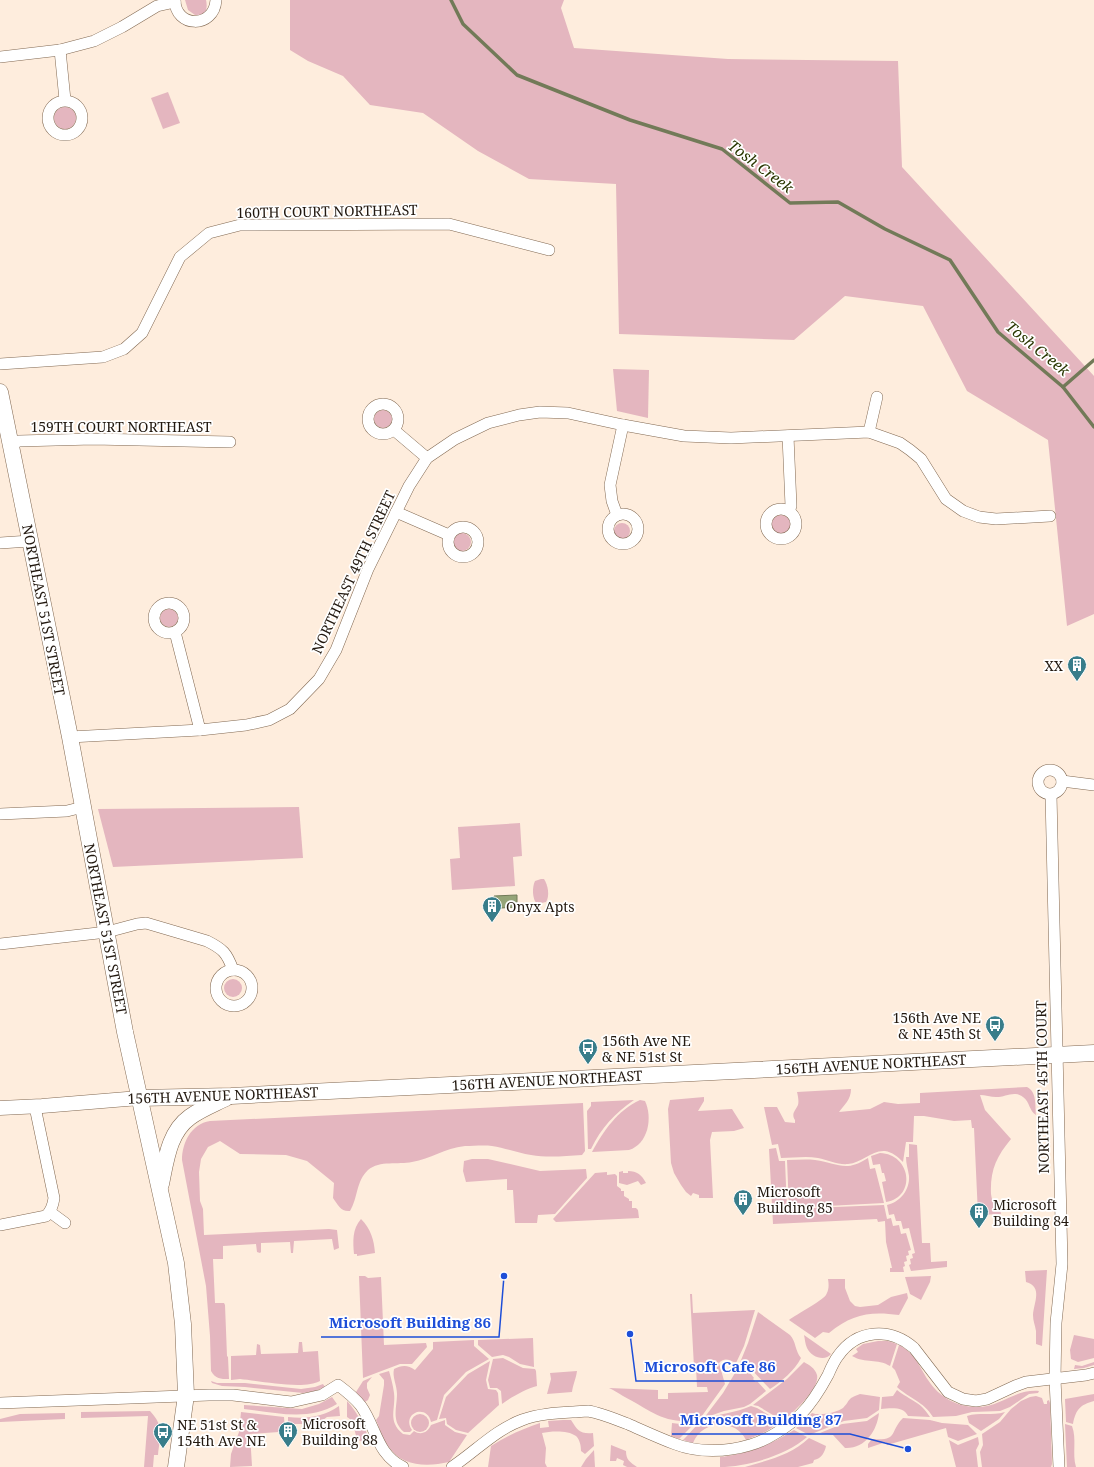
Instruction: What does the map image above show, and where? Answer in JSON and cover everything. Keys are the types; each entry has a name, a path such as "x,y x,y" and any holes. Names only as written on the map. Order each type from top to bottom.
{"main road":[{"name":"NORTHEAST 51ST STREET","path":"0,392 70,738 125,1032 176,1263 185,1356 186,1395 176,1467"},
{"name":"156TH AVENUE NORTHEAST","path":"140,1098 231,1096 1094,1053"},
{"path":"160,1187 171,1143 181,1126 189,1117 231,1096"}],"street":[{"path":"0,57 60,50 94,41 122,27 157,6 175,1 177,11 181,16 194,22 207,18 212,14 215,8 216,0"},
{"path":"60,50 65,100"},
{"name":"160TH COURT NORTHEAST","path":"0,364 102,357 124,349 142,333 180,257 209,233 240,225 449,224 549,250"},
{"path":"869,432 877,397"},
{"path":"394,430 427,458 456,439 488,423 519,415 540,412 568,413 622,425 684,436 731,438 869,432 900,443 921,459 946,499 963,511 979,517 996,519 1050,516"},
{"path":"617,515 612,501 610,485 622,425"},
{"path":"788,436 791,506 789,510"},
{"name":"159TH COURT NORTHEAST","path":"11,444 19,441 93,440 230,442"},
{"name":"NORTHEAST 49TH STREET","path":"70,738 200,730 246,725 269,720 290,709 319,679 336,650 368,569 409,486 427,458"},
{"path":"396,512 449,535"},
{"path":"0,543 30,541"},
{"path":"175,632 200,730"},
{"path":"1048,770 1056,771 1062,781 1062,785 1058,792 1051,794 1043,792 1039,786 1039,777 1048,770"},
{"path":"1062,781 1094,784"},
{"name":"NORTHEAST 45TH COURT","path":"1051,794 1062,1264 1056,1323 1055,1379 1059,1467"},
{"path":"0,814 67,811 83,807"},
{"path":"0,944 107,932 146,923 207,941 222,950 228,956 232,970"},
{"name":"156TH AVENUE NORTHEAST","path":"0,1108 35,1107 140,1098"},
{"path":"0,1225 37,1219 46,1216 50,1212 54,1198 35,1107"},
{"path":"50,1212 65,1223"},
{"path":"452,1467 502,1430 522,1420 557,1413 588,1411 612,1418 676,1445 699,1450 728,1449 751,1445 778,1432 801,1415 815,1398 842,1350 856,1340 869,1335 892,1334 908,1343 914,1348 948,1392 963,1399 976,1401 987,1399 1026,1382 1094,1373"},
{"path":"0,1403 186,1395 233,1395 291,1402 322,1395 338,1385 345,1390 361,1407 382,1449 396,1464 403,1467"}],"shaded area":[{"path":"185,0 206,0 207,6 204,13 195,15 188,10"},
{"path":"290,0 564,0 561,8 574,48 728,59 898,61 902,167 1094,376 1094,614 1067,626 1048,440 967,391 923,306 845,296 794,340 619,334 616,184 529,179 478,151 423,113 370,105 343,76 308,61 290,50"},
{"path":"168,92 180,123 163,129 151,98"},
{"path":"65,107 73,110 76,118 73,126 65,129 57,126 54,118 57,110"},
{"path":"613,369 649,370 648,418 617,411"},
{"path":"383,410 389,413 392,419 389,425 383,428 377,425 374,419 377,413"},
{"path":"781,515 788,518 791,525 788,532 781,535 774,532 771,525 774,518"},
{"path":"619,523 625,523 630,528 628,537 625,539 619,539 614,534 614,528"},
{"path":"462,533 468,536 471,542 468,548 462,551 456,548 453,542 456,536"},
{"path":"169,609 173,610 177,614 177,622 173,626 169,627 165,626 161,622 160,618 161,614 165,610"},
{"path":"299,807 303,858 113,867 98,809"},
{"path":"520,823 522,856 513,857 515,886 452,890 450,859 460,858 458,827"},
{"path":"544,879 547,884 548,897 546,902 537,904 533,896 533,886 535,881"},
{"path":"517,895 517,907 495,910 494,896"},
{"path":"229,979 237,979 242,984 240,995 237,997 229,997 224,992 224,984"},
{"path":"1027,1087 1034,1095 1036,1115 1032,1111 1027,1101 1020,1095 1013,1094 996,1097 980,1095 985,1110 1011,1139 998,1158 992,1178 992,1199 995,1205 1000,1209 1001,1214 978,1215 974,1128 972,1128 971,1120 954,1121 924,1116 914,1116 913,1142 906,1142 903,1162 890,1152 880,1151 853,1163 844,1164 813,1157 781,1158 778,1144 772,1145 764,1107 777,1107 785,1122 795,1123 793,1114 798,1105 797,1092 851,1089 849,1099 839,1112 870,1109 884,1102 898,1104 920,1103 920,1093"},
{"path":"704,1097 704,1101 698,1111 732,1109 744,1128 734,1131 712,1132 710,1140 713,1198 699,1198 699,1195 693,1193 691,1196 686,1192 674,1173 671,1163 668,1109 670,1100"},
{"path":"634,1100 609,1122 599,1134 591,1149 588,1149 587,1111 591,1106 591,1102"},
{"path":"640,1100 645,1101 649,1115 647,1130 641,1142 629,1150 592,1152 601,1136 618,1115 632,1104"},
{"path":"583,1103 585,1151 582,1155 537,1156 492,1146 465,1146 457,1147 419,1161 378,1165 368,1170 364,1174 350,1211 342,1209 333,1198 334,1183 307,1161 286,1155 240,1154 220,1141 208,1147 201,1159 199,1172 200,1201 203,1209 204,1235 329,1229 337,1230 339,1248 334,1250 332,1239 294,1241 293,1253 291,1253 290,1242 261,1243 260,1253 257,1252 256,1244 223,1246 223,1259 213,1259 215,1303 224,1303 225,1305 229,1379 218,1378 213,1374 211,1371 206,1286 182,1160 182,1154 186,1141 193,1130 198,1126 210,1121"},
{"path":"909,1144 917,1145 922,1243 930,1243 931,1262 947,1261 947,1267 911,1271 909,1265 911,1264 910,1259 913,1258 912,1254 915,1253 909,1228 903,1229 901,1221 896,1221 894,1214 889,1215 887,1205 900,1198 908,1186 909,1176 906,1157 909,1157"},
{"path":"776,1148 779,1161 785,1161 787,1209 884,1205 887,1219 891,1218 893,1226 899,1225 901,1234 906,1233 911,1250 908,1251 909,1255 906,1256 907,1261 904,1262 904,1272 890,1272 890,1268 892,1268 886,1242 885,1221 878,1222 877,1219 773,1224 769,1149"},
{"path":"880,1153 890,1155 898,1160 904,1168 906,1176 906,1185 902,1192 896,1198 886,1202 882,1182 886,1181 884,1173 882,1173 880,1164 873,1165 871,1156"},
{"path":"868,1158 870,1169 875,1168 884,1203 789,1208 787,1160 815,1160 847,1166 860,1163"},
{"path":"472,1159 488,1159 540,1171 586,1169 587,1178 555,1214 538,1215 537,1223 515,1223 513,1190 507,1190 507,1179 466,1182 463,1171 464,1161"},
{"path":"623,1171 623,1173 628,1173 628,1171 631,1171 637,1173 646,1183 641,1185 638,1181 627,1185 619,1183 619,1172"},
{"path":"607,1172 607,1175 615,1174 617,1176 617,1186 621,1189 621,1191 624,1191 624,1196 629,1199 629,1201 632,1201 632,1208 636,1208 638,1210 639,1218 556,1222 553,1219 595,1173"},
{"path":"361,1219 371,1235 375,1253 357,1256 357,1254 354,1254 353,1245 356,1227"},
{"path":"1047,1270 1042,1346 1036,1344 1036,1331 1033,1315 1036,1291 1031,1284 1026,1282 1025,1271"},
{"path":"359,1276 365,1276 368,1278 381,1277 384,1345 426,1343 427,1347 412,1364 400,1364 363,1378"},
{"path":"931,1276 930,1282 921,1300 910,1294 905,1277"},
{"path":"828,1279 845,1279 845,1288 850,1301 855,1306 860,1307 878,1305 891,1297 907,1293 908,1298 899,1315 879,1313 862,1315 846,1322 829,1333 823,1332 815,1338 789,1320 824,1298 829,1285"},
{"path":"690,1294 692,1294 693,1313 755,1310 744,1346 736,1363 725,1360 719,1363 725,1384 699,1420 687,1421 667,1419 650,1412 609,1388 658,1390 658,1399 668,1399 668,1393 708,1392 707,1387 697,1387 696,1367 694,1367"},
{"path":"758,1312 790,1335 801,1358 795,1367 779,1383 770,1389 748,1366 739,1365"},
{"path":"804,1335 831,1354 825,1358 822,1358 812,1354 806,1346"},
{"path":"1074,1335 1094,1339 1094,1358 1078,1362 1071,1359 1070,1350"},
{"path":"533,1338 534,1367 520,1364 503,1355 492,1357 478,1345 478,1340"},
{"path":"474,1340 474,1346 489,1359 466,1372 444,1395 437,1420 431,1422 429,1416 425,1413 416,1412 410,1419 409,1424 412,1430 410,1432 404,1432 400,1428 396,1419 397,1394 394,1369 405,1366 415,1370 433,1349 433,1342"},
{"path":"888,1341 897,1344 890,1366 881,1362 862,1360 852,1356 858,1352 856,1349 863,1344"},
{"path":"299,1342 302,1342 303,1352 318,1351 320,1381 313,1384 293,1385 240,1379 231,1380 231,1356 256,1355 257,1344 260,1345 261,1354 298,1353"},
{"path":"899,1345 913,1356 932,1386 937,1391 949,1400 962,1405 970,1407 986,1406 1022,1393 1039,1391 1038,1393 1029,1394 1010,1407 1000,1411 972,1412 956,1416 933,1417 925,1407 897,1387 900,1382 895,1370 892,1367"},
{"path":"503,1358 523,1368 535,1369 537,1386 520,1393 502,1404 501,1391 497,1388 490,1388 488,1380 493,1359"},
{"path":"490,1361 486,1380 488,1389 496,1390 498,1393 499,1405 468,1433 456,1430 447,1424 446,1418 439,1419 446,1397 468,1374"},
{"path":"804,1362 815,1370 817,1381 810,1394 783,1421 758,1406 753,1405 787,1379"},
{"path":"1094,1362 1094,1365 1074,1369 1075,1365 1082,1366"},
{"path":"738,1368 747,1369 754,1378 753,1379 756,1382 757,1381 766,1391 744,1407 724,1411 704,1418 723,1393"},
{"path":"389,1371 394,1393 394,1420 398,1429 403,1434 410,1435 414,1431 422,1433 428,1430 431,1425 445,1420 445,1425 455,1432 467,1435 449,1462 424,1465 408,1462 394,1453 386,1443 376,1420 379,1416 384,1385 384,1380 379,1374"},
{"path":"577,1371 572,1392 547,1394 551,1379 550,1373"},
{"path":"372,1377 367,1383 367,1388 370,1395 368,1400 365,1402 356,1392 363,1381"},
{"path":"211,1381 217,1383 245,1383 301,1389 323,1384 325,1387 315,1391 303,1393 222,1386 212,1383"},
{"path":"897,1390 919,1404 930,1417 908,1416 900,1409 896,1408 881,1409 882,1397 893,1396"},
{"path":"860,1394 880,1397 879,1410 867,1418 844,1421 809,1435 796,1428 812,1413 832,1413 843,1408 851,1399"},
{"path":"1094,1394 1094,1401 1079,1408 1073,1424 1066,1422 1065,1399"},
{"path":"1036,1396 1042,1398 1044,1404 1047,1404 1047,1401 1049,1400 1050,1403 1051,1467 982,1467 980,1452 983,1445 982,1434 1000,1422 1011,1409 1021,1401"},
{"path":"332,1397 337,1404 326,1410 315,1413 291,1414 244,1409 244,1405 302,1409 319,1404"},
{"path":"347,1401 358,1415 363,1425 370,1441 367,1443 362,1442 356,1436 353,1424 347,1417"},
{"path":"339,1406 340,1416 327,1417 323,1420 314,1420 307,1424 288,1424 288,1417 302,1418 321,1415"},
{"path":"751,1406 781,1422 765,1432 746,1440 741,1433 734,1428 727,1425 719,1425 711,1426 704,1430 697,1435 693,1443 683,1440 698,1425 709,1418"},
{"path":"150,1411 160,1427 158,1455 154,1455 153,1467 144,1467 148,1416 81,1418 81,1412"},
{"path":"241,1412 284,1417 285,1430 279,1430 279,1432 250,1434 252,1466 230,1467 231,1454 239,1432"},
{"path":"1005,1412 999,1419 981,1431 969,1423 967,1416 976,1414 995,1414"},
{"path":"65,1413 65,1419 0,1422 0,1419 20,1414"},
{"path":"879,1413 876,1426 869,1438 852,1448 845,1448 833,1435 820,1433 842,1424 867,1421"},
{"path":"420,1414 426,1417 429,1423 426,1429 420,1432 414,1429 411,1423 414,1417"},
{"path":"903,1418 968,1425 977,1434 958,1441 948,1437 946,1428 887,1445 886,1442 868,1448 868,1444 872,1439 886,1439 890,1437"},
{"path":"571,1420 582,1432 593,1433 594,1446 585,1454 581,1451 578,1439 573,1434 546,1432 542,1433 546,1448 545,1463 547,1467 488,1467 491,1446 533,1425 540,1423 540,1428 549,1427 548,1421"},
{"path":"696,1422 679,1439 671,1436 672,1423 680,1424"},
{"path":"1065,1424 1072,1426 1076,1467 1067,1467"},
{"path":"794,1430 807,1437 789,1449 766,1459 742,1465 720,1467 720,1457 758,1448"},
{"path":"978,1437 979,1444 976,1450 978,1467 956,1467 949,1440 958,1445"},
{"path":"809,1438 826,1446 822,1455 814,1460 813,1463 798,1467 745,1467 787,1453 795,1449"},
{"path":"611,1445 626,1451 630,1462 637,1467 627,1467 623,1465 624,1461 617,1458 616,1461 610,1461"},
{"path":"594,1450 595,1467 581,1467 586,1459"}],"waterway":[{"name":"Tosh Creek","path":"451,0 463,24 517,75 630,120 722,149 790,203 838,202 885,229 950,260 998,332 1063,387 1094,360"},
{"path":"1063,387 1094,427"}],"place":[{"name":"XX","path":"1077,682"},
{"name":"Onyx Apts","path":"492,923"},
{"name":"156th Ave NE & NE 45th St","path":"995,1042"},
{"name":"156th Ave NE & NE 51st St","path":"588,1065"},
{"name":"Microsoft Building 85","path":"743,1216"},
{"name":"Microsoft Building 84","path":"979,1229"},
{"name":"Microsoft Building 86","path":"504,1276"},
{"name":"Microsoft Cafe 86","path":"630,1334"},
{"name":"Microsoft Building 88","path":"288,1448"},
{"name":"NE 51st St & 154th Ave NE","path":"163,1449"},
{"name":"Microsoft Building 87","path":"908,1449"}]}
